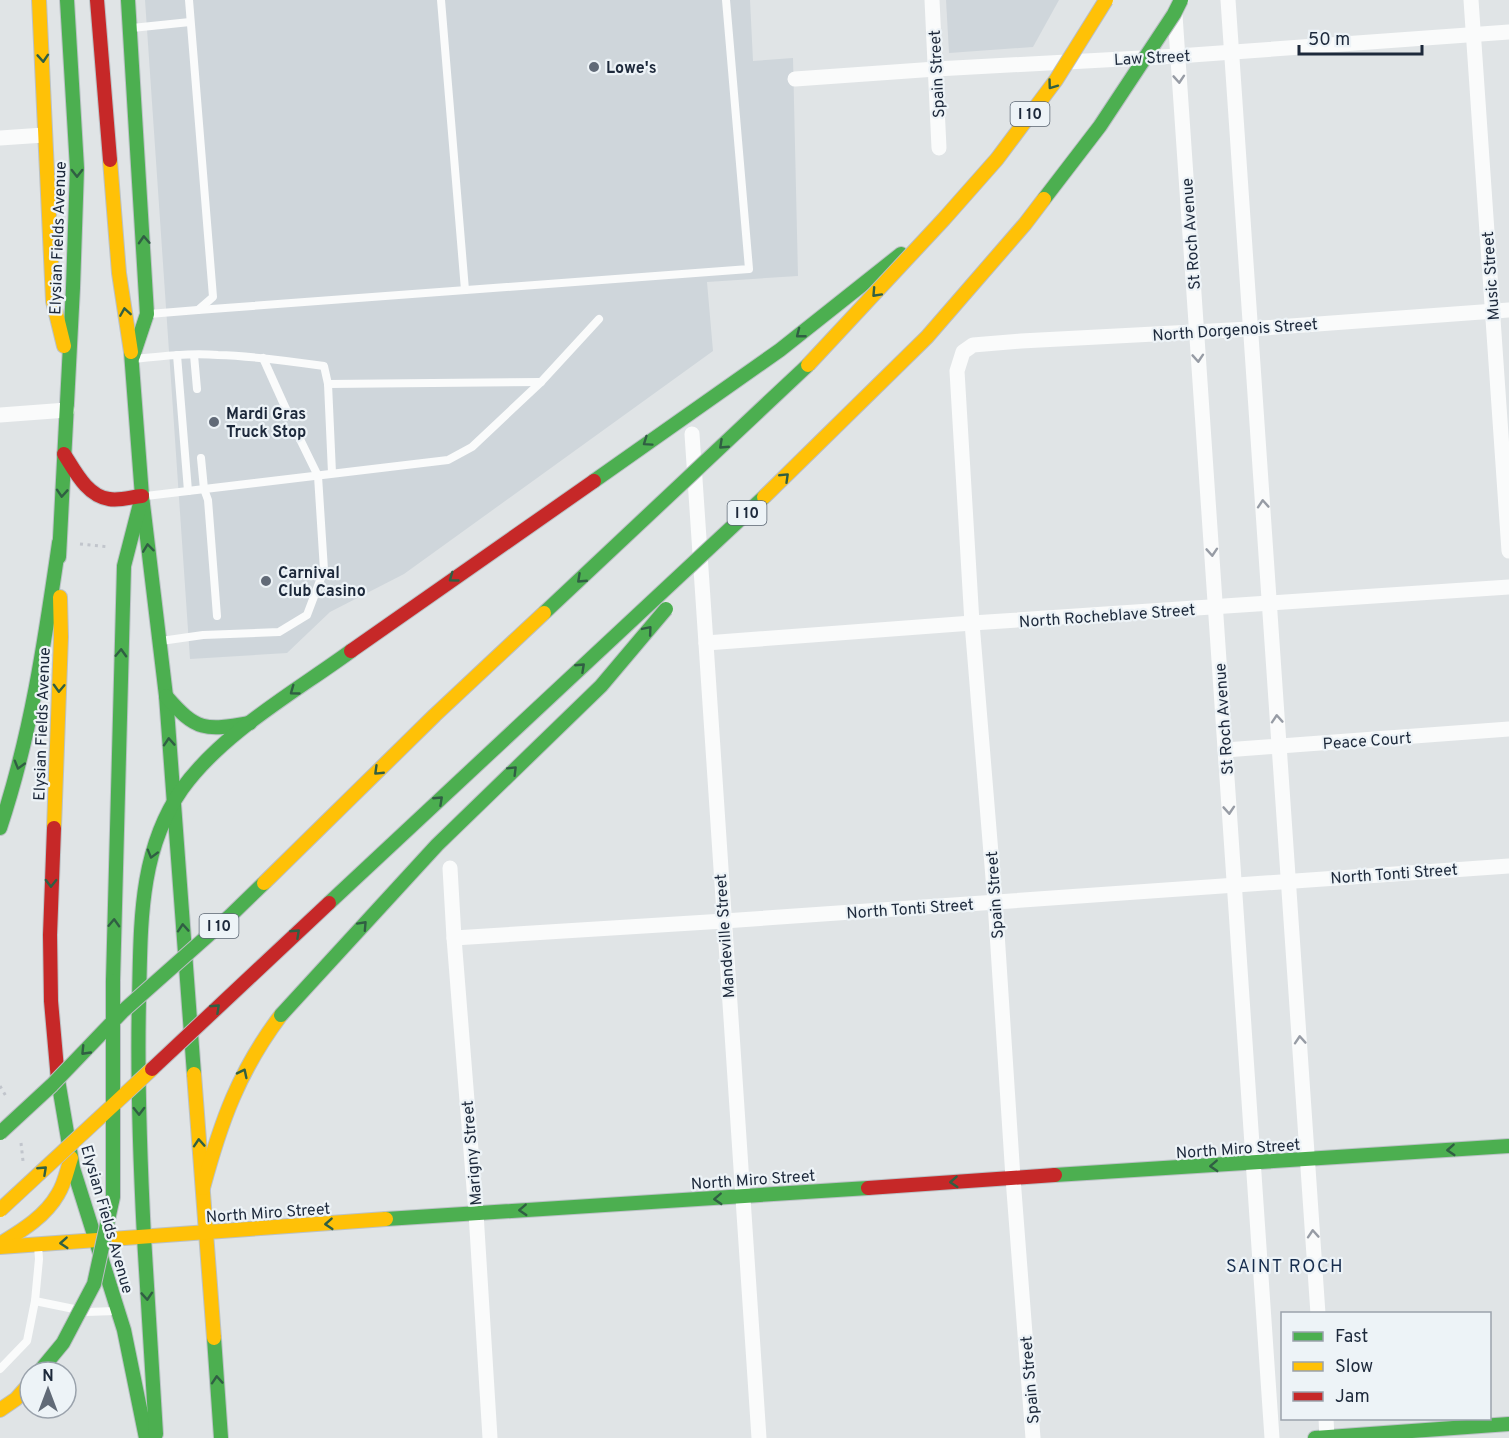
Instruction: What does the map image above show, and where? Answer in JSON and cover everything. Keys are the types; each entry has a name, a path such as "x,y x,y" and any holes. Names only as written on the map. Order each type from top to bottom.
{"main road":[{"path":"39,0 53,301 69,369"},
{"name":"Elysian Fields Avenue","path":"67,0 77,168 64,454 65,543 50,935 51,1001 59,1094 71,1158 124,1330 146,1438"},
{"path":"98,0 119,273 132,359 142,496 166,696 221,1438"},
{"path":"128,0 147,314 132,359"},
{"name":"I 10","path":"0,1133 52,1085 123,1011 230,916 435,716 810,363 997,159 1056,80 1106,0"},
{"name":"I 10","path":"0,1210 749,512 927,337 1025,224 1100,126 1181,0"},
{"name":"Elysian Fields Avenue","path":"156,1438 139,1139 138,1042 141,923 144,882 152,852 159,830 174,800 204,762 250,723 500,543 764,362 944,219"},
{"path":"64,454 81,481 92,491 108,499 142,496"},
{"path":"49,1360 63,1343 94,1284 113,1197 113,981 124,566 142,496"},
{"path":"202,1188 224,1117 244,1071 259,1044 281,1015 437,845 601,686 749,512"},
{"path":"0,828 22,756 41,671 65,543"},
{"path":"166,696 184,717 199,727 217,729 250,723"},
{"name":"North Miro Street","path":"0,1246 1509,1146"},
{"path":"0,1246 43,1214 59,1194 71,1158"},
{"path":"0,1410 18,1397"},
{"path":"1323,1438 1509,1424"}],"street":[{"name":"Spain Street","path":"932,0 939,148"},
{"name":"St Roch Avenue","path":"1174,0 1272,1438"},
{"path":"1228,0 1318,1312"},
{"name":"Music Street","path":"1472,0 1509,551"},
{"name":"Law Street","path":"795,79 1178,56 1509,32"},
{"path":"0,138 44,135"},
{"name":"North Dorgenois Street","path":"963,352 973,345 1011,342 1250,329 1509,310"},
{"name":"Spain Street","path":"963,352 957,371 972,623 995,902 1033,1438"},
{"path":"0,415 67,411"},
{"name":"Mandeville Street","path":"692,434 741,1197 759,1438"},
{"name":"North Rocheblave Street","path":"706,643 1509,587"},
{"name":"Peace Court","path":"1225,750 1509,729"},
{"name":"North Tonti Street","path":"454,938 1509,866"},
{"name":"Marigny Street","path":"450,868 490,1438"},
{"path":"1323,1438 1326,1420"}],"lane":[{"path":"189,0 213,297 198,310"},
{"path":"441,0 465,290"},
{"path":"147,314 749,269 726,0"},
{"path":"131,28 190,22"},
{"path":"142,496 448,460 472,447 541,382 599,319"},
{"path":"177,355 188,491"},
{"path":"132,359 194,355 263,358 324,366 328,384 332,473"},
{"path":"194,355 197,389"},
{"path":"263,358 286,409"},
{"path":"328,384 541,382"},
{"path":"160,641 203,634 279,632 307,615 324,570 318,476 296,431"},
{"path":"201,458 204,489 208,500 217,616"},
{"path":"0,1369 27,1341 35,1301 38,1245"},
{"path":"35,1301 90,1312 117,1311"}],"path":[{"path":"65,543 111,548"},
{"path":"0,1086 10,1104"},
{"path":"21,1139 23,1171"}],"shaded area":[{"path":"145,0 750,0 753,61 793,58 798,276 707,282 713,351 404,574 330,612 287,653 190,659"},
{"path":"946,0 1059,0 1033,47 949,53"}],"traffic: fast":[{"path":"59,557 77,168 67,0"},
{"path":"128,0 147,314 133,356"},
{"path":"1044,199 1100,126 1181,0"},
{"path":"594,481 780,350 901,254"},
{"path":"131,352 142,496 166,696 194,1074"},
{"path":"544,613 808,365"},
{"path":"113,981 124,566 142,496"},
{"path":"329,903 764,497"},
{"path":"0,828 29,723 59,543"},
{"path":"281,1015 437,845 601,686 666,609"},
{"path":"144,1237 138,1030 140,945 145,891 157,838 182,789 218,749 261,714 351,651"},
{"path":"166,696 185,716 202,726 222,727 250,723"},
{"path":"0,1133 52,1085 123,1011 264,883"},
{"path":"49,1360 63,1343 94,1284 113,1197 113,981"},
{"path":"58,1080 73,1168 124,1330 146,1438"},
{"path":"1055,1175 1509,1146"},
{"path":"386,1219 868,1188"},
{"path":"144,1237 156,1434"},
{"path":"214,1338 221,1438"},
{"path":"1315,1438 1509,1424"}],"traffic: slow":[{"path":"39,0 53,301 64,346"},
{"path":"808,365 997,159 1056,80 1106,0"},
{"path":"110,160 119,273 131,352"},
{"path":"764,497 927,337 1044,199"},
{"path":"54,828 61,637 60,597"},
{"path":"264,883 435,715 544,613"},
{"path":"203,1188 233,1097 254,1056 281,1015"},
{"path":"0,1210 152,1069"},
{"path":"194,1074 214,1338"},
{"path":"0,1244 32,1223 53,1202 62,1185 71,1158"},
{"path":"0,1247 386,1219"},
{"path":"0,1410 18,1397"}],"traffic: jam":[{"path":"97,0 110,160"},
{"path":"64,454 82,482 101,497 117,500 142,496"},
{"path":"351,651 594,481"},
{"path":"54,828 50,935 51,1001 58,1080"},
{"path":"152,1069 329,903"},
{"path":"868,1188 1055,1175"}],"place":[{"name":"Lowe's","path":"594,67"},
{"name":"Mardi Gras Truck Stop","path":"214,422"},
{"name":"Carnival Club Casino","path":"266,581"}],"district":[{"name":"SAINT ROCH","path":"1285,1266"}]}
